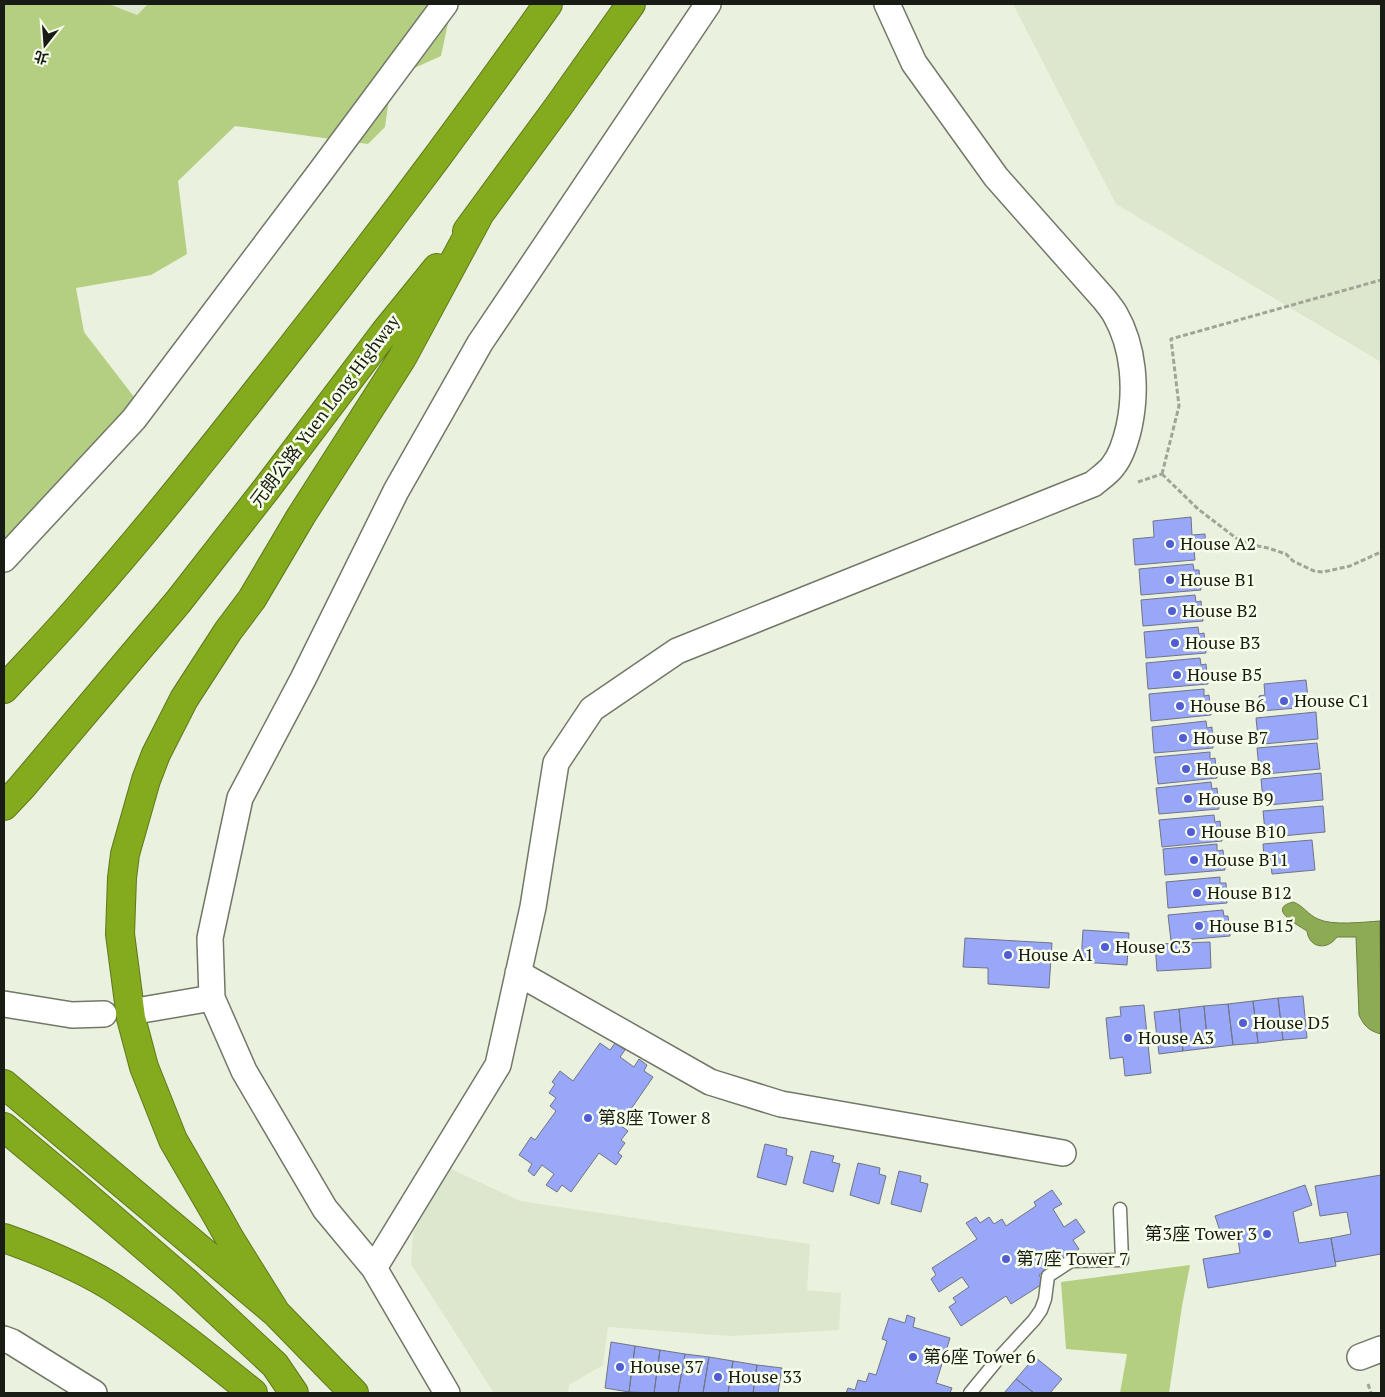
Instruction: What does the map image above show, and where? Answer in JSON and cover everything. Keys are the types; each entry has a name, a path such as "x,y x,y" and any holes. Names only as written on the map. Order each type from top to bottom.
{"highway":[{"path":"4,689 82,605 213,448 337,289 492,84 548,4"},
{"name":"元朗公路 Yuen Long Highway","path":"12,797 178,602 267,488 385,332 478,217 631,4"},
{"path":"276,1313 230,1239 173,1140 144,1067 131,1018 120,934 125,854 139,801 156,754 184,699 228,631 252,600 301,516 402,358 478,217"},
{"path":"4,1084 276,1313 354,1393"},
{"path":"4,1126 185,1281 275,1365 294,1393"},
{"path":"4,1238 54,1257 110,1286 185,1339 253,1393"}],"street":[{"path":"4,559 134,419 444,4"},
{"path":"447,1393 374,1268 325,1209 244,1071 212,998 210,938 240,798 303,679 396,491 480,343 708,4"},
{"path":"374,1268 498,1065 533,907 556,763 592,709 677,651 1093,484 1113,466 1123,448 1132,412 1133,375 1128,345 1115,314 1104,299 996,177 914,63 886,4"},
{"path":"518,973 710,1082 781,1104 1063,1153"},
{"path":"142,1010 212,998"},
{"path":"4,1004 72,1015 104,1014"},
{"path":"4,1339 12,1342 94,1393"}],"lane":[{"path":"970,1393 1038,1315 1045,1299 1048,1276 1072,1261 1122,1260 1120,1209"}],"path":[{"path":"1381,280 1171,339 1179,406 1162,474 1198,509 1236,538 1252,545 1283,552 1293,561 1314,571 1323,572 1350,566 1381,552"}],"shaded area":[{"path":"4,4 109,4 137,15 148,4 452,4 441,56 392,78 385,127 368,144 235,126 178,181 187,254 151,275 76,288 84,332 141,406 4,568"},
{"path":"109,4 148,4 137,15"},
{"path":"1013,4 1381,4 1381,362 1116,204"},
{"path":"1293,902 1300,905 1314,917 1324,921 1348,923 1380,921 1381,1034 1367,1027 1359,1015 1356,937 1337,937 1324,946 1315,944 1308,937 1307,931 1291,921 1283,913 1285,905"},
{"path":"449,1168 520,1201 810,1244 807,1290 841,1293 839,1330 730,1336 608,1327 603,1365 569,1385 568,1393 494,1393 411,1264 413,1233"},
{"path":"1190,1265 1169,1393 1120,1393 1127,1354 1066,1349 1061,1282"}],"building":[{"name":"House A2","path":"1191,517 1192,535 1205,534 1206,550 1194,550 1195,560 1135,565 1133,539 1154,537 1153,521"},
{"name":"House B1","path":"1193,564 1194,570 1199,570 1201,590 1141,595 1139,569"},
{"name":"House B2","path":"1195,595 1196,602 1201,601 1203,621 1143,626 1141,600"},
{"name":"House B3","path":"1198,627 1199,634 1204,633 1206,653 1146,658 1144,632"},
{"name":"House B5","path":"1200,658 1201,665 1206,664 1208,684 1148,689 1146,663"},
{"name":"House C1","path":"1306,680 1309,707 1261,711 1259,696 1265,695 1264,684"},
{"name":"House B6","path":"1204,689 1204,696 1209,695 1211,715 1151,721 1149,694"},
{"path":"1316,712 1318,739 1263,744 1263,737 1258,738 1256,718"},
{"name":"House B7","path":"1206,721 1207,728 1212,727 1213,748 1154,753 1152,727"},
{"path":"1317,743 1320,769 1265,774 1264,767 1259,768 1257,748"},
{"name":"House B8","path":"1210,752 1210,759 1215,758 1217,778 1158,784 1155,757"},
{"path":"1321,773 1323,800 1268,805 1268,798 1263,799 1261,779"},
{"name":"House B9","path":"1211,782 1212,789 1217,788 1219,809 1159,814 1156,788"},
{"path":"1323,806 1325,832 1271,837 1270,830 1265,831 1263,811"},
{"name":"House B10","path":"1214,815 1215,822 1220,821 1222,841 1162,847 1159,820"},
{"path":"1312,840 1315,870 1272,874 1270,857 1264,857 1263,844"},
{"name":"House B11","path":"1217,844 1217,851 1223,850 1225,870 1165,875 1163,849"},
{"name":"House B12","path":"1220,877 1220,883 1226,883 1227,903 1168,908 1166,882"},
{"name":"House B15","path":"1223,910 1224,916 1228,916 1230,936 1171,941 1168,915"},
{"name":"House C3","path":"1083,930 1129,933 1127,965 1081,962"},
{"name":"House A1","path":"965,938 1052,943 1049,988 988,984 988,968 963,967"},
{"path":"1210,942 1211,968 1157,971 1155,944"},
{"path":"1303,996 1307,1038 1283,1040 1278,998"},
{"path":"1278,998 1283,1040 1258,1043 1253,1001"},
{"name":"House D5","path":"1253,1001 1258,1043 1233,1045 1228,1004"},
{"path":"1228,1004 1233,1045 1208,1048 1204,1006"},
{"name":"House A3","path":"1144,1005 1151,1073 1125,1076 1123,1057 1110,1059 1106,1018 1121,1016 1120,1007"},
{"path":"1204,1006 1208,1048 1183,1051 1179,1009"},
{"path":"1179,1009 1183,1051 1159,1054 1154,1012"},
{"name":"第8座 Tower 8","path":"600,1043 610,1050 615,1043 625,1050 620,1057 634,1067 639,1059 647,1065 644,1071 653,1077 620,1125 628,1131 621,1140 625,1143 618,1153 622,1156 616,1165 599,1153 571,1192 562,1185 557,1192 546,1185 554,1174 542,1165 534,1176 528,1171 532,1164 519,1155 531,1137 535,1140 556,1111 550,1106 556,1098 549,1093 555,1084 552,1082 560,1071 573,1081"},
{"path":"765,1144 787,1149 786,1155 793,1157 786,1185 757,1177"},
{"path":"811,1151 834,1156 832,1162 840,1164 833,1192 803,1183"},
{"path":"858,1163 880,1168 879,1174 886,1176 879,1204 850,1195"},
{"path":"899,1171 921,1176 920,1182 928,1184 921,1212 891,1204"},
{"path":"1381,1175 1381,1254 1335,1262 1331,1238 1351,1234 1347,1212 1320,1216 1315,1186"},
{"name":"第3座 Tower 3","path":"1305,1185 1312,1205 1293,1212 1299,1243 1331,1238 1336,1266 1208,1288 1203,1259 1240,1253 1237,1232 1222,1237 1215,1216"},
{"name":"第7座 Tower 7","path":"1052,1190 1062,1204 1053,1209 1064,1227 1076,1219 1085,1232 1073,1240 1079,1249 1039,1275 1044,1283 1011,1304 1006,1296 961,1326 949,1307 956,1302 953,1298 969,1287 962,1277 939,1292 931,1279 936,1275 932,1268 977,1239 966,1223 976,1217 980,1223 989,1217 994,1224 1002,1219 1006,1226 1036,1206 1034,1202"},
{"name":"第6座 Tower 6","path":"907,1315 915,1318 913,1327 950,1338 936,1383 952,1388 950,1393 846,1393 848,1388 855,1390 858,1380 866,1382 869,1373 876,1375 887,1341 882,1339 889,1318 905,1323"},
{"name":"House 37","path":"611,1342 635,1346 629,1392 605,1388"},
{"path":"635,1346 660,1350 654,1393 629,1392"},
{"path":"660,1350 685,1354 678,1393 654,1393"},
{"path":"685,1354 709,1357 703,1393 678,1393"},
{"name":"House 33","path":"709,1357 733,1361 728,1393 703,1393"},
{"path":"1035,1357 1062,1379 1050,1393 1034,1393 1016,1379"},
{"path":"733,1361 757,1365 753,1393 728,1393"},
{"path":"757,1365 782,1368 778,1393 753,1393"},
{"path":"1016,1379 1034,1393 1004,1393"}],"place":[{"name":"House A2","path":"1170,544"},
{"name":"House B1","path":"1170,580"},
{"name":"House B2","path":"1172,611"},
{"name":"House B3","path":"1175,643"},
{"name":"House B5","path":"1177,675"},
{"name":"House C1","path":"1284,701"},
{"name":"House B6","path":"1180,706"},
{"name":"House B7","path":"1183,738"},
{"name":"House B8","path":"1186,769"},
{"name":"House B9","path":"1188,799"},
{"name":"House B10","path":"1191,832"},
{"name":"House B11","path":"1194,860"},
{"name":"House B12","path":"1197,893"},
{"name":"House B15","path":"1199,926"},
{"name":"House C3","path":"1105,947"},
{"name":"House A1","path":"1008,955"},
{"name":"House D5","path":"1243,1023"},
{"name":"House A3","path":"1128,1038"},
{"name":"第8座 Tower 8","path":"588,1118"},
{"name":"第3座 Tower 3","path":"1267,1234"},
{"name":"第7座 Tower 7","path":"1006,1259"},
{"name":"第6座 Tower 6","path":"913,1357"},
{"name":"House 37","path":"620,1367"},
{"name":"House 33","path":"718,1377"}]}
